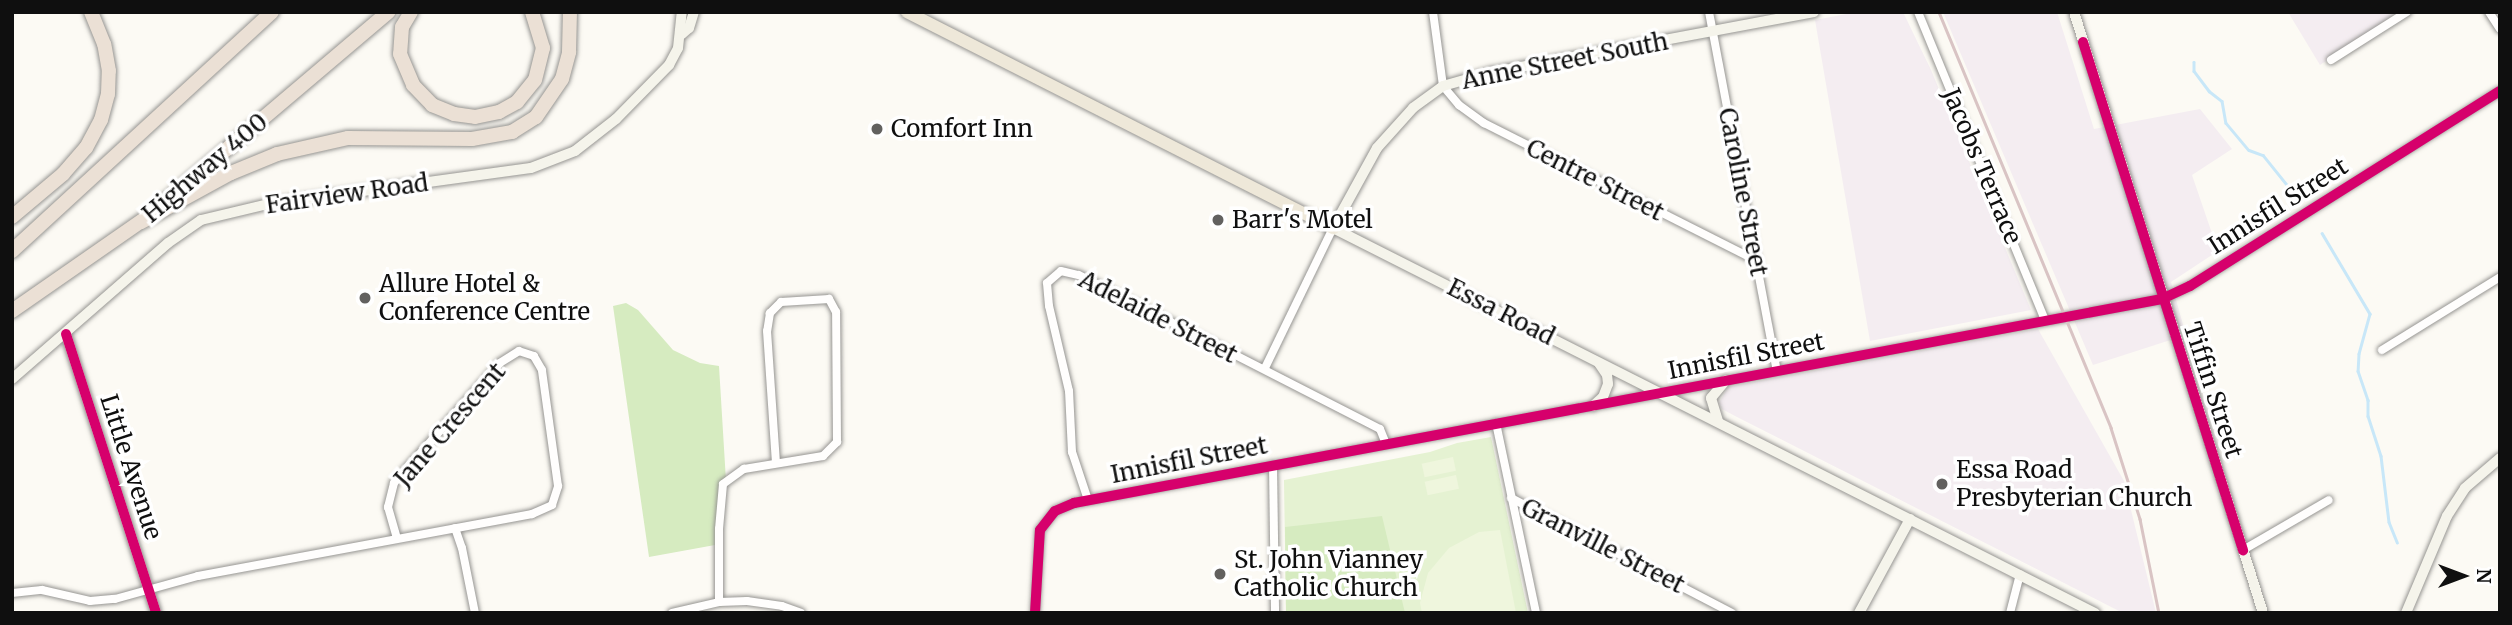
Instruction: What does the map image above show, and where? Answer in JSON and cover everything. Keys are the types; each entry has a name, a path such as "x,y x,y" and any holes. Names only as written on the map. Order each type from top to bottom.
{"highway":[{"path":"12,217 63,173 86,148 101,120 108,94 108,66 104,44 90,12"},
{"path":"12,251 272,12"},
{"name":"Highway 400","path":"12,311 141,222 388,12"},
{"path":"411,12 402,27 400,54 413,85 432,105 454,114 475,117 499,112 517,102 534,80 542,48 532,12"},
{"path":"141,222 231,173 277,154 348,138 472,139 512,132 536,117 562,79 569,52 570,12"}],"main road":[{"name":"Essa Road","path":"907,12 1333,228"}],"street":[{"name":"Fairview Road","path":"12,379 168,243 201,220 268,204 531,169 552,163 591,141 617,119 669,65 682,34 682,12"},
{"name":"Fairview Road","path":"682,34 689,28 694,12"},
{"path":"1433,12 1443,86"},
{"name":"Caroline Street","path":"1709,12 1777,371"},
{"name":"Anne Street South","path":"1265,369 1333,228 1377,148 1413,108 1443,86 1492,72 1814,12"},
{"name":"Jacobs Terrace","path":"1918,12 2045,320"},
{"name":"Tiffin Street","path":"2074,12 2162,299 2263,613"},
{"path":"2330,60 2407,12"},
{"path":"2489,12 2500,29"},
{"name":"Centre Street","path":"1443,86 1459,105 1484,123 1756,261"},
{"name":"Innisfil Street","path":"1035,613 1041,530 1055,511 1088,500 2162,299 2200,280 2500,91"},
{"name":"Essa Road","path":"1333,228 2095,613"},
{"name":"Adelaide Street","path":"1088,500 1072,452 1066,371 1049,306 1047,283 1060,271 1079,275 1380,429 1386,444"},
{"path":"2382,350 2500,277"},
{"path":"719,602 719,529 723,484 744,469 823,456 837,443 836,312 829,299 781,302 770,313 767,331 776,463"},
{"name":"Little Avenue","path":"66,334 156,613"},
{"name":"Jane Crescent","path":"12,593 42,590 90,601 115,599 148,589 397,538 532,514 552,505 558,486 542,370 534,355 519,351 500,363 394,482 388,507 397,538"},
{"path":"1593,406 1603,397 1608,383 1607,375 1597,360"},
{"path":"1718,421 1712,409 1711,398 1726,380"},
{"path":"1496,423 1536,613"},
{"path":"2406,613 2447,516 2465,488 2485,467 2500,457"},
{"path":"1273,465 1275,613"},
{"name":"Granville Street","path":"1511,498 1732,613"},
{"path":"2243,550 2329,500"},
{"path":"1859,613 1910,519"},
{"path":"455,528 463,548 475,613"},
{"path":"2010,613 2020,574"},
{"path":"673,613 719,602 759,603 801,613"}],"shaded area":[{"path":"1857,12 1903,12 1931,70 2031,310 1870,341 1815,20"},
{"path":"1943,12 2057,12 2094,129 2200,109 2232,149 2192,175 2218,251 2171,282 2186,335 2093,365"},
{"path":"2288,12 2398,12 2320,65"},
{"path":"2038,329 2124,481 2156,613 2123,613 1735,416 1722,409 1719,403 1728,387"}],"green space":[{"path":"626,303 638,310 673,350 700,363 719,366 726,481 715,545 649,557 613,306"},
{"path":"1491,437 1528,613 1286,613 1284,480 1430,452 1457,443"},
{"path":"1453,457 1456,471 1425,477 1422,464"},
{"path":"1456,475 1459,489 1428,495 1425,482"},
{"path":"1382,516 1405,613 1286,613 1285,527"},
{"path":"1500,530 1516,613 1422,613 1420,603 1428,573 1449,548 1479,532"}],"waterway":[{"path":"2194,62 2194,71 2209,91 2222,101 2226,123 2249,150 2263,155 2292,191"},
{"path":"2322,233 2370,314 2359,354 2358,371 2368,400 2368,416 2381,456 2389,522 2397,542"}],"railway":[{"path":"1939,12 2111,428 2140,519 2159,613"}],"cycle path":[{"path":"2083,42 2243,550"},
{"path":"1035,613 1040,530 1055,511 1074,503 2162,299 2190,286 2500,91"},
{"path":"66,334 156,613"}],"place":[{"name":"Comfort Inn","path":"877,129"},
{"name":"Barr's Motel","path":"1218,220"},
{"name":"Allure Hotel & Conference Centre","path":"365,298"},
{"name":"Essa Road Presbyterian Church","path":"1942,484"},
{"name":"St. John Vianney Catholic Church","path":"1220,574"}]}
